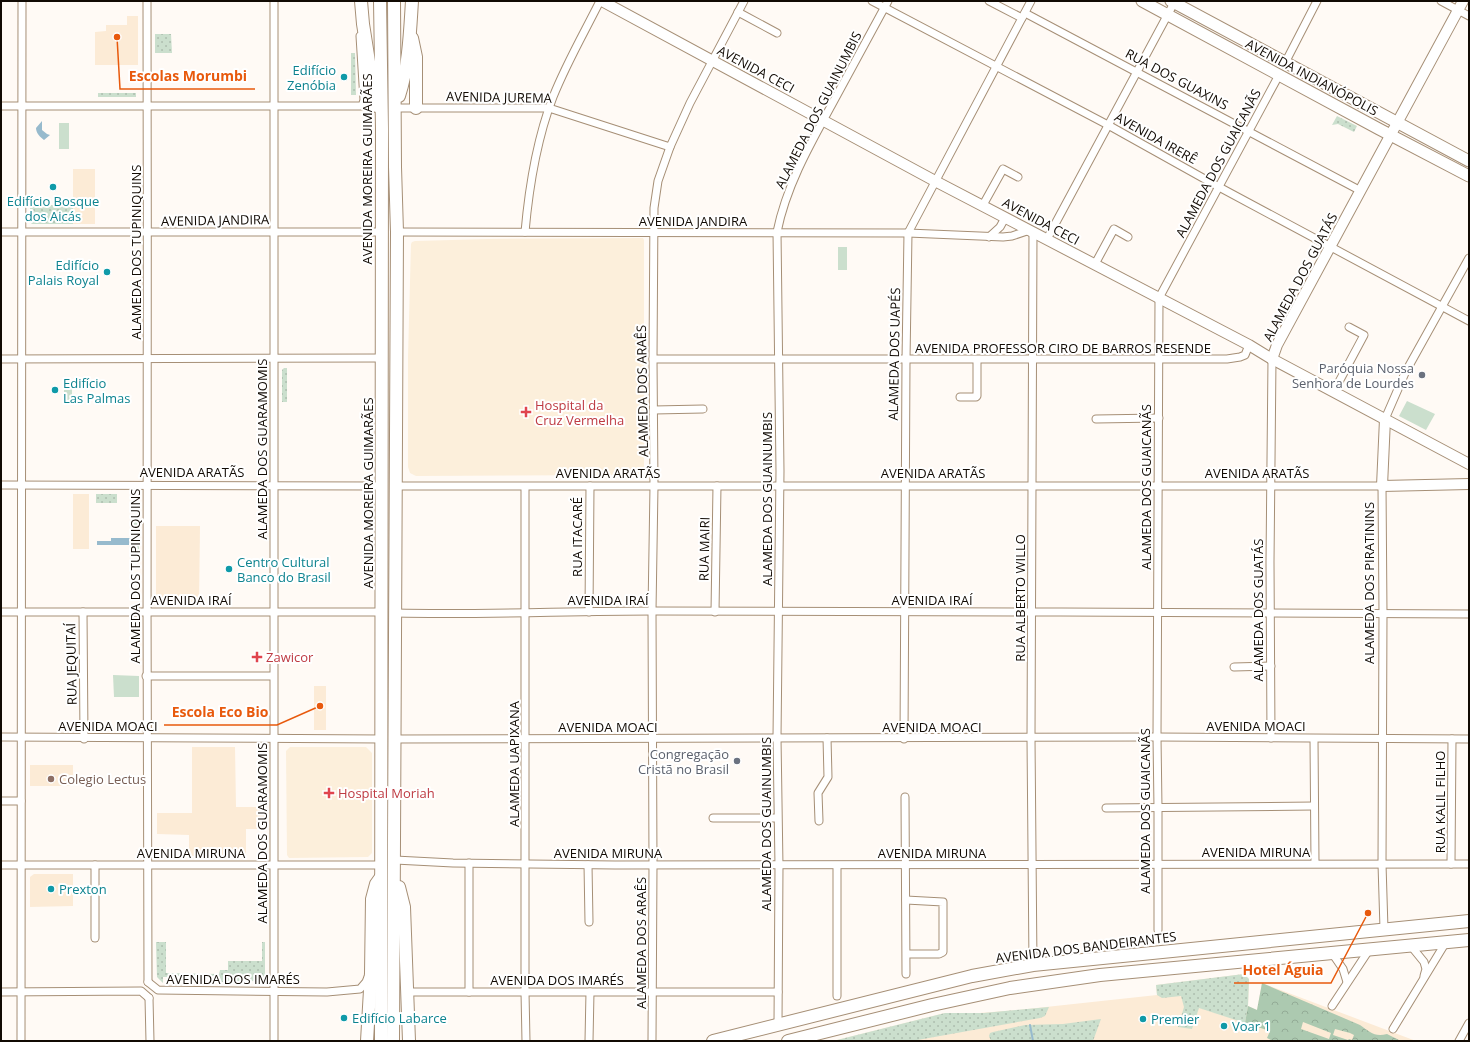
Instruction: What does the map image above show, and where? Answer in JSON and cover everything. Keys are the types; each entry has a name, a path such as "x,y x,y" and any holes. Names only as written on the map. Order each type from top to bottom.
{"highway":[{"path":"361,1 363,24 376,106 382,129"},
{"name":"AVENIDA MOREIRA GUIMARÃES","path":"380,1 382,129 381,1041"},
{"path":"393,1041 395,880 397,232 394,1"},
{"path":"395,107 405,74 412,1"},
{"path":"410,32 416,57 416,108"},
{"path":"367,1041 371,973 372,900 376,884 382,870"},
{"path":"395,880 401,892 404,908 409,1041"},
{"name":"AVENIDA DOS BANDEIRANTES","path":"713,1041 972,976 1033,965 1469,921"},
{"path":"788,1041 932,1005 1010,988 1077,978 1469,940"}],"main road":[{"name":"AVENIDA INDIANÓPOLIS","path":"1142,1 1469,176"},
{"name":"AVENIDA INDIANÓPOLIS","path":"1173,1 1469,161"}],"street":[{"path":"20,1041 22,1"},
{"name":"ALAMEDA DOS TUPINIQUINS","path":"148,1 148,485 146,676 148,982"},
{"name":"ALAMEDA DOS GUARAMOMIS","path":"274,1 274,1041"},
{"path":"524,232 536,154 549,108 559,83 601,1"},
{"name":"AVENIDA CECI","path":"601,1 935,181 1249,345 1272,359 1469,464"},
{"name":"ALAMEDA DOS ARAÊS","path":"652,1041 654,208 658,181 670,146 712,60 744,1"},
{"name":"AVENIDA IRERÊ","path":"872,1 886,4 996,67 1469,321"},
{"name":"RUA DOS GUAXINS","path":"989,1 1024,15 1137,71 1361,191"},
{"name":"ALAMEDA DOS UAPÉS","path":"904,739 908,233 1031,1"},
{"path":"1047,239 1173,1"},
{"path":"1285,62 1317,1"},
{"path":"1441,1 1460,6 1469,16"},
{"name":"ALAMEDA DOS GUAINUMBIS","path":"778,1024 779,866 777,738 780,486 778,232 782,212 791,185 886,4"},
{"name":"ALAMEDA DOS GUATÁS","path":"1271,738 1272,359 1277,345 1460,6"},
{"path":"738,12 777,32"},
{"name":"AVENIDA MOREIRA GUIMARÃES","path":"273,105 363,105 364,100 359,30 363,24"},
{"name":"ALAMEDA DOS GUAICANÃS","path":"1158,930 1157,738 1159,298 1279,75"},
{"path":"1,106 273,105"},
{"name":"AVENIDA JUREMA","path":"395,107 549,108 670,146"},
{"path":"983,205 1003,169 1018,177"},
{"path":"988,237 1000,227 1005,218"},
{"path":"1095,264 1114,229 1128,237"},
{"name":"AVENIDA JANDIRA","path":"397,232 908,233 988,237 1012,236 1032,231"},
{"name":"RUA ALBERTO WILLO","path":"1032,231 1031,738 1033,965"},
{"name":"AVENIDA JANDIRA","path":"1,232 382,232"},
{"name":"ALAMEDA DOS PIRATININS","path":"1384,929 1382,864 1382,486 1385,419 1405,373 1469,258"},
{"path":"1334,391 1364,336 1349,327"},
{"name":"AVENIDA PROFESSOR CIRO DE BARROS RESENDE","path":"653,359 1227,359 1245,355 1249,345"},
{"path":"1,358 382,358"},
{"path":"960,397 977,396 977,360"},
{"path":"654,410 703,410"},
{"path":"1096,419 1159,418"},
{"name":"AVENIDA ARATÃS","path":"396,486 1382,486 1469,484"},
{"name":"AVENIDA ARATÃS","path":"1,485 382,486"},
{"name":"RUA ITACARÉ","path":"589,612 590,486"},
{"name":"RUA MAIRI","path":"715,612 717,486"},
{"name":"ALAMEDA UAPIXANA","path":"525,487 526,1041"},
{"name":"AVENIDA IRAÍ","path":"396,613 652,611 779,613 1271,612 1469,614"},
{"name":"AVENIDA IRAÍ","path":"1,612 382,612"},
{"name":"RUA JEQUITAÍ","path":"83,612 84,739"},
{"path":"1234,667 1271,666"},
{"path":"146,676 273,676"},
{"name":"AVENIDA MOACI","path":"1,738 382,739"},
{"path":"819,821 818,793 828,777 827,738"},
{"path":"1314,738 1315,864"},
{"name":"AVENIDA MOACI","path":"395,739 1469,739"},
{"name":"RUA KALIL FILHO","path":"1452,739 1452,864"},
{"path":"905,797 906,974"},
{"path":"1,801 21,802"},
{"path":"1106,808 1314,806"},
{"path":"713,818 778,818"},
{"name":"AVENIDA MIRUNA","path":"395,860 526,865 779,866 1469,864"},
{"path":"469,863 469,992"},
{"name":"AVENIDA MIRUNA","path":"1,865 274,865 382,870"},
{"path":"95,865 95,938"},
{"path":"588,865 589,922"},
{"path":"837,866 837,996"},
{"path":"906,900 943,902 943,951 939,954 906,954"},
{"path":"1393,1029 1446,942"},
{"path":"1411,946 1424,962 1426,969 1422,980"},
{"path":"1332,1006 1369,950"},
{"path":"1332,953 1343,969 1347,982"},
{"name":"AVENIDA DOS IMARÉS","path":"141,991 148,982 158,990 328,992 355,990 364,986 371,973"},
{"name":"AVENIDA DOS IMARÉS","path":"149,998 158,990"},
{"path":"1,992 141,991 149,998 150,1041"},
{"name":"AVENIDA DOS IMARÉS","path":"408,992 778,992"},
{"path":"590,992 590,1041"},
{"path":"1459,1041 1469,1023"}],"shaded area":[{"path":"127,16 138,16 138,65 95,65 95,32 106,31 106,25 127,25"},
{"path":"73,169 95,169 95,224 73,224"},
{"name":"Hospital da Cruz Vermelha","path":"643,238 644,468 642,473 637,475 416,476 410,473 408,467 408,357 412,242 488,239"},
{"path":"73,494 89,494 89,549 73,549"},
{"path":"156,526 200,526 199,604 159,603 156,600"},
{"path":"314,686 326,686 326,730 314,730"},
{"path":"192,747 235,747 236,807 265,807 266,829 246,829 246,856 189,856 189,835 157,834 157,813 192,813"},
{"name":"Hospital Moriah","path":"290,747 366,747 372,753 372,853 368,857 289,858 287,855 286,751"},
{"name":"Colegio Lectus","path":"30,765 73,765 73,786 30,786"},
{"path":"34,874 73,874 73,906 30,907 30,877"},
{"path":"1244,974 1249,979 1248,1006 1257,1010 1262,983 1416,1041 833,1041 945,1013 966,1014 1018,1010 1157,995 1156,985"}],"green space":[{"path":"155,34 171,34 172,53 155,53"},
{"path":"351,53 355,53 356,95 351,95"},
{"path":"98,93 136,93 136,97 98,97"},
{"path":"1337,116 1357,126 1354,132 1338,124 1332,125"},
{"path":"59,123 69,123 69,149 59,149"},
{"path":"30,205 73,205 73,224 32,224 30,222"},
{"path":"838,247 847,247 847,270 838,270"},
{"path":"287,368 287,402 282,402 282,370"},
{"path":"64,386 72,386 72,404 64,404"},
{"path":"1407,401 1435,414 1426,430 1399,416"},
{"path":"96,494 117,494 117,503 96,503"},
{"path":"133,521 139,521 139,549 133,549"},
{"path":"113,675 139,676 139,697 114,697"},
{"path":"156,942 166,942 166,973 219,974 220,970 228,970 228,961 262,961 262,942 265,942 264,980 218,982 218,976 163,977 163,983 157,977"},
{"path":"1244,974 1249,979 1248,1006 1245,1023 1199,1008 1192,1029 1178,1027 1184,1007 1181,996 1162,998 1157,995 1156,985"},
{"path":"1262,983 1360,1025 1372,1033 1379,1035 1387,1034 1401,1041 1273,1041 1267,1038 1270,1031 1245,1023 1248,1006 1257,1010","holes":["1303,1022 1331,1033 1329,1039 1301,1029","1335,1029 1354,1035 1352,1040 1333,1035"]},
{"path":"1049,1007 1045,1016 1040,1018 912,1041 833,1041 945,1013 984,1013"},
{"path":"1101,1019 1093,1041 991,1041 989,1036 990,1033 993,1032 1025,1025 1063,1024"}],"water":[{"path":"42,121 42,130 50,135 44,140 38,135 36,130"},
{"path":"111,538 132,538 132,545 97,545 97,541 111,541"}],"waterway":[{"path":"1030,1025 1033,1041"}],"place":[{"name":"Escolas Morumbi","path":"117,37"},
{"name":"Edifício Zenóbia","path":"344,77"},
{"name":"Edifício Bosque dos Aicás","path":"53,187"},
{"name":"Edifício Palais Royal","path":"107,272"},
{"name":"Paróquia Nossa Senhora de Lourdes","path":"1422,375"},
{"name":"Edifício Las Palmas","path":"55,390"},
{"name":"Hospital da Cruz Vermelha","path":"526,412"},
{"name":"Centro Cultural Banco do Brasil","path":"229,569"},
{"name":"Zawicor","path":"257,657"},
{"name":"Escola Eco Bio","path":"320,706"},
{"name":"Congregação Cristã no Brasil","path":"737,761"},
{"name":"Colegio Lectus","path":"51,779"},
{"name":"Hospital Moriah","path":"329,793"},
{"name":"Prexton","path":"51,889"},
{"name":"Hotel Águia","path":"1368,913"},
{"name":"Edifício Labarce","path":"344,1018"},
{"name":"Premier","path":"1143,1019"},
{"name":"Voar 1","path":"1224,1026"}]}
